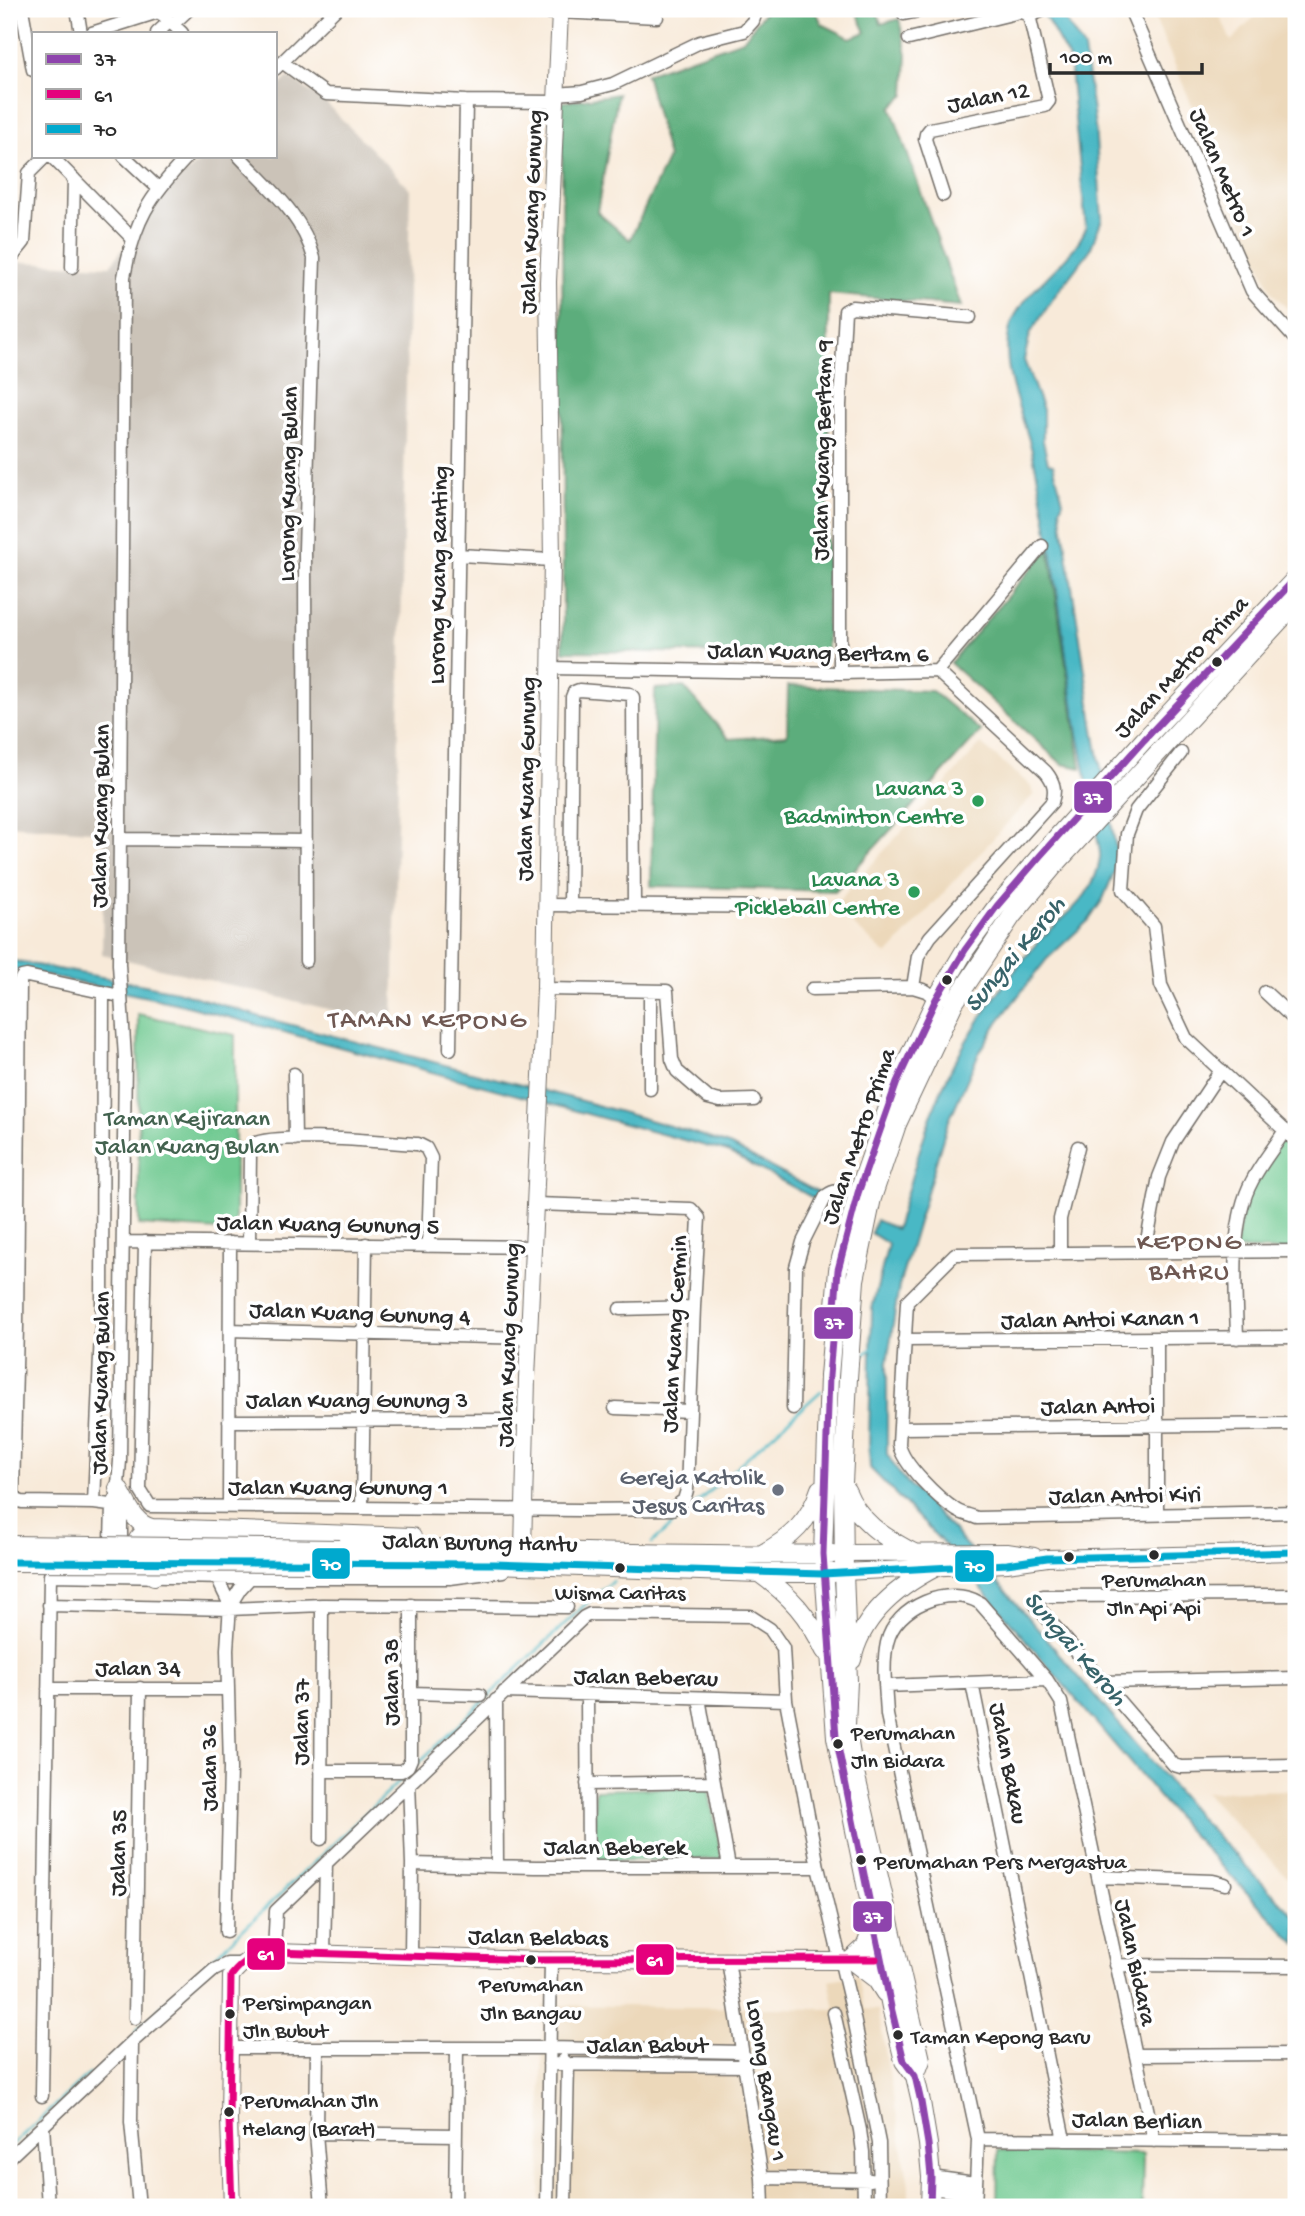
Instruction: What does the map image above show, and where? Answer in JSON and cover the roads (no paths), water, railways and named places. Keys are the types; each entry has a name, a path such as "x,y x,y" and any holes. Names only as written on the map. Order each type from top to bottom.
{"main road":[{"name":"Jalan Metro Prima","path":"848,1681 838,1270 858,1193 897,1082 936,999 981,928 1155,755 1291,603 1296,578"},
{"name":"Jalan Metro Prima","path":"891,2007 836,1737 823,1574 829,1395 842,1372 855,1280 872,1198 897,1124 954,1003 1046,861 1144,740 1291,603"},
{"path":"762,1554 781,1543 807,1520 825,1473"},
{"path":"843,1483 853,1507 863,1520 883,1536 912,1552"},
{"path":"111,1501 145,1527 152,1528 441,1538 487,1549"},
{"path":"152,1528 139,1537 135,1554 139,1565 154,1576"},
{"name":"Jalan Burung Hantu","path":"9,1545 340,1556 532,1566 758,1573 844,1572"},
{"name":"Jalan Burung Hantu","path":"9,1562 340,1556 487,1549 844,1553"},
{"path":"915,2076 921,2060 846,1725 848,1681 858,1640 877,1610 906,1584 937,1562"},
{"path":"758,1573 775,1584 812,1623 829,1661"},
{"path":"874,1926 865,1947 845,1961 876,1979 891,2007 904,2061 915,2076 928,2144 930,2207"},
{"path":"892,1936 881,1958 904,1990"}],"street":[{"path":"22,9 32,64"},
{"path":"76,9 80,32"},
{"path":"95,32 152,13 163,15 175,26 189,9"},
{"path":"336,9 278,65 326,94 466,100 556,98 613,84 700,42 744,31 757,9"},
{"path":"519,9 657,17"},
{"path":"904,14 928,9"},
{"name":"Jalan Metro 1","path":"1130,9 1252,291 1296,340"},
{"name":"Jalan Kuang Gunung","path":"523,1549 545,989 552,560 548,282 560,10"},
{"path":"909,39 1029,12"},
{"name":"Jalan 12","path":"943,195 925,139 930,129 1047,104 1049,101 1029,12"},
{"name":"Lorong Kuang Ranting","path":"450,1049 466,100"},
{"path":"12,257 24,242 29,173 46,158"},
{"path":"50,158 132,238"},
{"path":"126,158 158,188"},
{"name":"Jalan Kuang Bulan","path":"115,1575 111,1501 123,1242 125,1058 119,964 124,276 132,238 158,188 186,158"},
{"name":"Lorong Kuang Bulan","path":"241,158 298,219 307,235 314,258 305,550 306,961"},
{"path":"72,267 74,179"},
{"name":"Jalan Kuang Bertam 9","path":"840,673 840,405 845,311 852,307 970,317"},
{"path":"937,671 1042,545"},
{"path":"459,555 552,560"},
{"name":"Jalan Kuang Bertam 6","path":"550,668 840,673 937,671 1046,772 1055,787 1055,794 1052,802 930,937 918,956 913,986"},
{"path":"570,906 572,697 574,692 579,691 630,694 634,697 634,906"},
{"path":"1181,753 1136,810 1128,834 1123,890 1154,926 1161,985 1186,1038 1296,1141"},
{"path":"120,839 306,841"},
{"path":"545,898 570,890"},
{"path":"545,898 570,906 818,907"},
{"path":"111,1501 22,1502 16,1500 13,1493 20,981 27,976 120,995"},
{"path":"812,989 913,986 936,999"},
{"path":"545,989 667,991 672,1059 677,1071 708,1098 720,1101 754,1100"},
{"path":"650,991 650,1089"},
{"path":"103,992 102,1307 115,1575"},
{"path":"1265,992 1294,1014"},
{"path":"1145,1251 1159,1177 1173,1142 1221,1070"},
{"path":"295,1074 295,1139"},
{"path":"1237,1338 1235,1250 1246,1195 1285,1130"},
{"path":"250,1244 250,1152 253,1144 260,1141 295,1139 418,1144 426,1149 431,1158 428,1246"},
{"path":"1060,1252 1060,1219 1078,1147"},
{"path":"793,1408 796,1267 799,1251 826,1196 839,1190 858,1193"},
{"name":"Jalan Kuang Cermin","path":"525,1508 672,1509 684,1500 687,1490 699,1218 691,1209 535,1204"},
{"name":"Jalan Kuang Gunung 5","path":"123,1242 533,1247"},
{"name":"Jalan Kuang Gunung 1","path":"145,1242 140,1490 150,1506 525,1508"},
{"path":"229,1506 230,1243"},
{"path":"362,1507 366,1244"},
{"path":"900,1429 907,1302 913,1293 955,1254 1296,1251"},
{"path":"620,1310 694,1307"},
{"name":"Jalan Kuang Gunung 4","path":"230,1329 530,1338"},
{"name":"Jalan Antoi Kanan 1","path":"904,1340 1296,1337"},
{"path":"1157,1339 1157,1513"},
{"path":"615,1408 690,1411"},
{"name":"Jalan Kuang Gunung 3","path":"229,1421 528,1420"},
{"name":"Jalan Antoi","path":"900,1429 1296,1424"},
{"name":"Jalan Antoi Kiri","path":"900,1429 900,1451 916,1473 957,1511 977,1518 1296,1512"},
{"path":"844,1553 912,1552 937,1562"},
{"path":"844,1572 1007,1558 1296,1552"},
{"path":"42,2096 48,1578 53,1574 217,1578 450,1578 532,1566"},
{"name":"Jalan 36","path":"217,1578 230,1607 227,1649 230,1769 226,1932"},
{"path":"230,1607 244,1583 250,1578"},
{"path":"1296,1595 1043,1596 1036,1605 1174,1765 1296,1765"},
{"name":"Jalan Bidara","path":"975,2195 978,2139 887,1715 884,1666 887,1641 892,1630 912,1610 933,1598 970,1597 980,1603 1047,1680 1061,1702 1154,2141"},
{"path":"49,1605 567,1607"},
{"name":"Jalan 37","path":"321,1839 322,1605"},
{"name":"Jalan 38","path":"321,1770 401,1771 408,1766 411,1759 411,1605"},
{"path":"274,1952 276,1911 587,1615 750,1616 770,1629 783,1648 786,1700 818,1867 845,1961 879,2143 880,2207"},
{"path":"1102,1682 1296,1678"},
{"path":"886,1686 1047,1680"},
{"name":"Jalan Bakau","path":"972,1683 1064,2140"},
{"name":"Jalan 35","path":"135,2018 140,1688"},
{"name":"Jalan 34","path":"48,1689 228,1689"},
{"path":"412,1693 480,1695"},
{"path":"497,1866 500,1696"},
{"name":"Jalan Beberau","path":"500,1696 786,1700"},
{"path":"587,1696 588,1867"},
{"path":"699,1698 729,1867"},
{"path":"410,1782 411,1956"},
{"path":"587,1784 714,1782"},
{"path":"324,1954 326,1863"},
{"name":"Jalan Beberek","path":"412,1864 818,1867"},
{"path":"1098,1877 1213,1881 1225,1884"},
{"name":"Jalan Belabas","path":"240,1964 251,1956 274,1952 551,1959 845,1961 881,1958"},
{"path":"547,2207 551,1959"},
{"name":"Lorong Bangau 1","path":"728,1959 762,2178 763,2207"},
{"path":"9,2158 132,2042 215,1970 227,1964 240,1964"},
{"path":"232,2207 229,2048 231,1976 240,1964"},
{"path":"1116,1965 1296,1966"},
{"path":"834,2013 860,2130 864,2207"},
{"path":"132,2042 131,2122 139,2207"},
{"name":"Jalan Babut","path":"229,2048 550,2048 742,2052"},
{"path":"317,2048 316,2133 322,2207"},
{"path":"550,2048 568,2064 565,2207"},
{"path":"455,2207 457,2049"},
{"path":"1136,2055 1296,2054"},
{"name":"Jalan Babut","path":"549,2064 745,2066"},
{"path":"43,2125 48,2207"},
{"path":"316,2133 456,2135"},
{"name":"Jalan Berlian","path":"978,2139 1296,2142"},
{"path":"762,2178 881,2180"},
{"path":"931,2183 975,2195"}],"water":[{"path":"1041,9 1058,9 1084,49 1095,126 1102,219 1090,250 1030,334 1024,360 1043,410 1043,441 1048,463 1053,464 1063,501 1060,509 1095,736 1117,854 1115,870 1103,899 1089,920 1047,959 998,1022 978,1055 947,1125 899,1286 887,1363 887,1454 901,1476 954,1531 1203,1822 1296,1918 1296,1944 1188,1831 944,1544 870,1468 872,1309 888,1244 871,1233 876,1220 896,1229 931,1117 963,1046 1019,965 1082,899 1096,874 1100,858 1040,486 1008,359 1007,343 1016,314 1079,242 1086,228 1069,59"},
{"path":"9,960 177,991 261,1017 691,1132 731,1146 819,1193 815,1199 728,1152 180,1004 9,968"}],"waterway":[{"path":"856,1362 872,1348"},
{"path":"652,1543 821,1391"},
{"path":"414,1767 613,1581"},
{"path":"135,2032 407,1774"},
{"path":"9,2148 89,2074"}],"place":[{"name":"Lavana 3 Badminton Centre","path":"978,801"},
{"name":"Lavana 3 Pickleball Centre","path":"914,892"},
{"name":"Gereja Katolik Jesus Caritas","path":"778,1490"},
{"name":"Perumahan Jln Api Api","path":"1154,1555"},
{"name":"Wisma Caritas","path":"620,1568"},
{"name":"Perumahan Jln Bidara","path":"838,1744"},
{"name":"Perumahan Pers Mergastua","path":"861,1860"},
{"name":"Perumahan Jln Bangau","path":"531,1960"},
{"name":"Persimpangan Jln Bubut","path":"230,2014"},
{"name":"Taman Kepong Baru","path":"898,2035"},
{"name":"Perumahan Jln Helang (Barat)","path":"229,2112"}],"district":[{"name":"TAMAN KEPONG","path":"428,1018"},
{"name":"KEPONG BAHRU","path":"1190,1255"}],"water label":[{"name":"Sungai Keroh","path":"1013,953"},
{"name":"Sungai Keroh","path":"1077,1647"}],"park label":[{"name":"Taman Kejiranan Jalan Kuang Bulan","path":"187,1131"}]}
